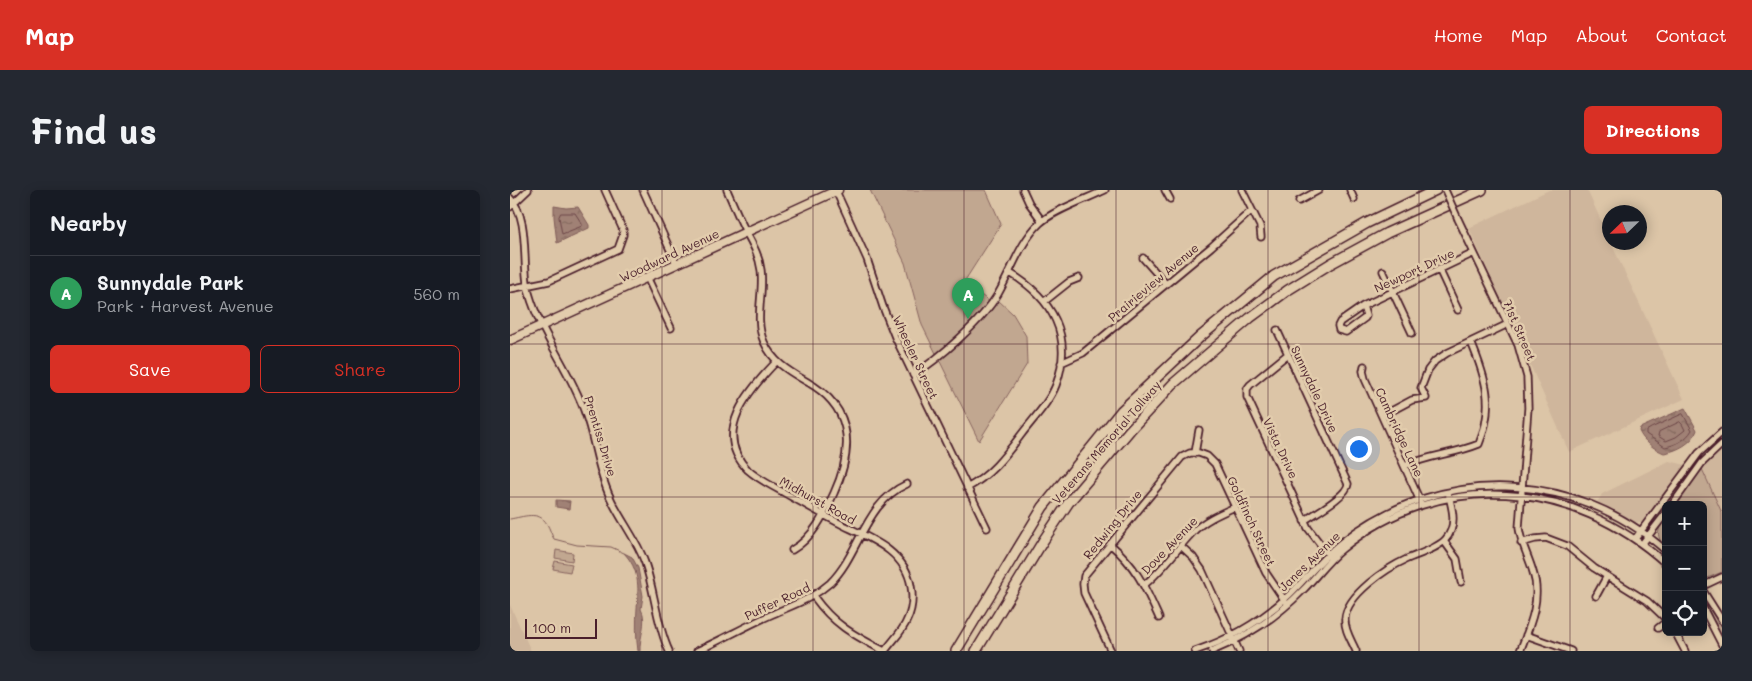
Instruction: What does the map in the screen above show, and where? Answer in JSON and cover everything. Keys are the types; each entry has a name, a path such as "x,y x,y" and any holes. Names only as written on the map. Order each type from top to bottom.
{"highway":[{"name":"Veterans Memorial Tollway","path":"956,651 1043,507 1121,411 1200,336 1274,276 1366,223 1436,190"},
{"name":"Veterans Memorial Tollway","path":"976,651 1042,541 1069,502 1130,430 1173,384 1250,318 1288,290 1330,264 1387,233 1482,190"}],"main road":[{"name":"Woodward Avenue","path":"510,340 837,190"}],"street":[{"path":"511,202 528,190"},
{"path":"510,289 549,281 618,249 623,236 623,230 605,190"},
{"path":"643,190 676,263"},
{"path":"727,190 755,247 761,271 759,322 767,349 776,362 826,395 838,409 846,437 843,474 824,515 804,543 792,550"},
{"name":"Wheeler Street","path":"837,190 865,253 888,322 987,528"},
{"path":"1023,190 1029,203 1042,221"},
{"path":"913,375 940,357 981,316 997,296 1025,241 1042,221 1104,190"},
{"path":"1165,190 1170,199"},
{"path":"1242,190 1260,226 1261,237"},
{"path":"1299,201 1319,190"},
{"path":"1350,190 1354,199"},
{"name":"71st Street","path":"1445,190 1522,356 1528,386 1528,408 1518,528 1521,543 1533,572 1536,586 1534,610 1520,651"},
{"name":"Prentiss Drive","path":"511,202 523,227 530,298 585,410 599,467 609,496 632,533 648,572 660,629 669,651"},
{"name":"Prairieview Avenue","path":"1061,363 1083,353 1252,210"},
{"name":"Newport Drive","path":"1363,306 1365,318 1346,332 1339,330 1340,322 1363,306 1474,253"},
{"path":"1143,258 1166,284"},
{"path":"1440,269 1458,310"},
{"path":"1383,271 1412,332"},
{"path":"967,488 979,482 992,471 1043,407 1055,386 1061,363 1061,342 1054,315 1045,301 1033,289 1010,273"},
{"path":"647,277 671,328"},
{"path":"1045,301 1069,282 1079,278"},
{"path":"1412,400 1422,388 1428,370 1435,361 1447,353 1508,324"},
{"name":"Sunnydale Drive","path":"1277,330 1348,484 1348,488 1342,495 1304,521"},
{"path":"1405,466 1424,458 1481,445 1486,419 1486,392 1483,372 1471,342"},
{"name":"Vista Drive","path":"1288,354 1250,385 1247,389 1247,397 1304,521 1311,534 1330,556"},
{"name":"Midhurst Road","path":"776,362 751,388 738,412 734,431 736,450 745,466 756,476 824,515 884,546 896,556 905,568 910,583 912,604 907,621 884,651"},
{"name":"Cambridge Lane","path":"1364,366 1365,379 1421,502"},
{"path":"1382,416 1412,400 1426,398 1422,388"},
{"path":"1195,453 1199,430"},
{"path":"1635,538 1699,453 1722,432"},
{"path":"1675,501 1702,463 1722,444"},
{"name":"Goldfinch Street","path":"1195,453 1206,456 1215,464 1266,573 1286,602"},
{"name":"Redwing Drive","path":"1111,651 1083,587 1084,576 1182,457 1195,453"},
{"name":"Puffer Road","path":"697,651 775,613 814,597 840,571 860,534 878,507 891,494 907,484"},
{"name":"Janes Avenue","path":"1196,651 1260,626 1330,556 1379,524 1421,502 1485,487 1522,488 1550,492 1582,500 1605,510 1641,531 1662,548"},
{"path":"1356,651 1346,628 1345,620 1348,608 1354,599 1373,580 1389,568 1444,541 1453,524 1449,495"},
{"name":"Janes Avenue","path":"1449,495 1521,496 1552,501 1606,521 1635,538 1662,561"},
{"name":"Dove Avenue","path":"1144,585 1156,575 1202,524 1235,507"},
{"path":"1642,544 1662,518"},
{"path":"1521,543 1540,538 1567,546 1594,568 1647,601 1662,616"},
{"path":"1444,541 1457,559 1461,582"},
{"path":"1110,544 1129,562 1144,585 1159,618"},
{"path":"1181,546 1193,557 1202,570 1239,651"},
{"path":"1596,596 1607,576"},
{"path":"1707,584 1722,577"},
{"path":"814,597 828,615 840,625 884,651"},
{"path":"1707,597 1722,621"},
{"path":"1707,616 1722,644"},
{"path":"1658,628 1662,624"},
{"path":"1526,635 1572,651"},
{"path":"1677,636 1685,651"},
{"name":"Janes Avenue","path":"1212,651 1233,638"}],"shaded area":[{"path":"1549,190 1587,190 1602,223 1602,250 1614,250 1684,399 1569,452 1469,228"},
{"path":"1722,448 1722,513 1702,469 1716,452"},
{"path":"1669,461 1686,465 1642,522 1634,522 1597,503 1602,494"},
{"path":"510,605 531,651 510,651"}],"green space":[{"path":"870,190 986,190 1001,224 964,282 994,305 998,300 1013,314 1026,336 1027,364 979,441 922,325 905,263"},
{"path":"1711,445 1709,451 1671,501 1667,501 1698,459"},
{"path":"1702,469 1722,513 1722,572 1707,578 1707,501 1679,501"},
{"path":"1662,508 1662,513 1651,529 1648,527"},
{"path":"1662,524 1662,543 1658,533"},
{"path":"556,550 573,553 572,561 555,558"},
{"path":"555,561 572,564 570,572 553,569"},
{"path":"1707,604 1722,628 1722,637 1707,610"}],"water":[{"path":"554,206 578,207 589,228 557,243"},
{"path":"1685,408 1697,430 1692,439 1684,446 1664,453 1649,444 1641,435 1640,428"},
{"path":"556,500 570,501 569,509 556,507"},
{"path":"624,553 632,557 638,568 643,596 641,609 644,619 640,651 638,651 636,618 637,578 633,565"}],"waterway":[{"path":"510,519 530,516 540,517 547,524 554,539 577,545 611,547 624,553"}],"place":[{"name":"Sunnydale Park","path":"968,319"}]}
